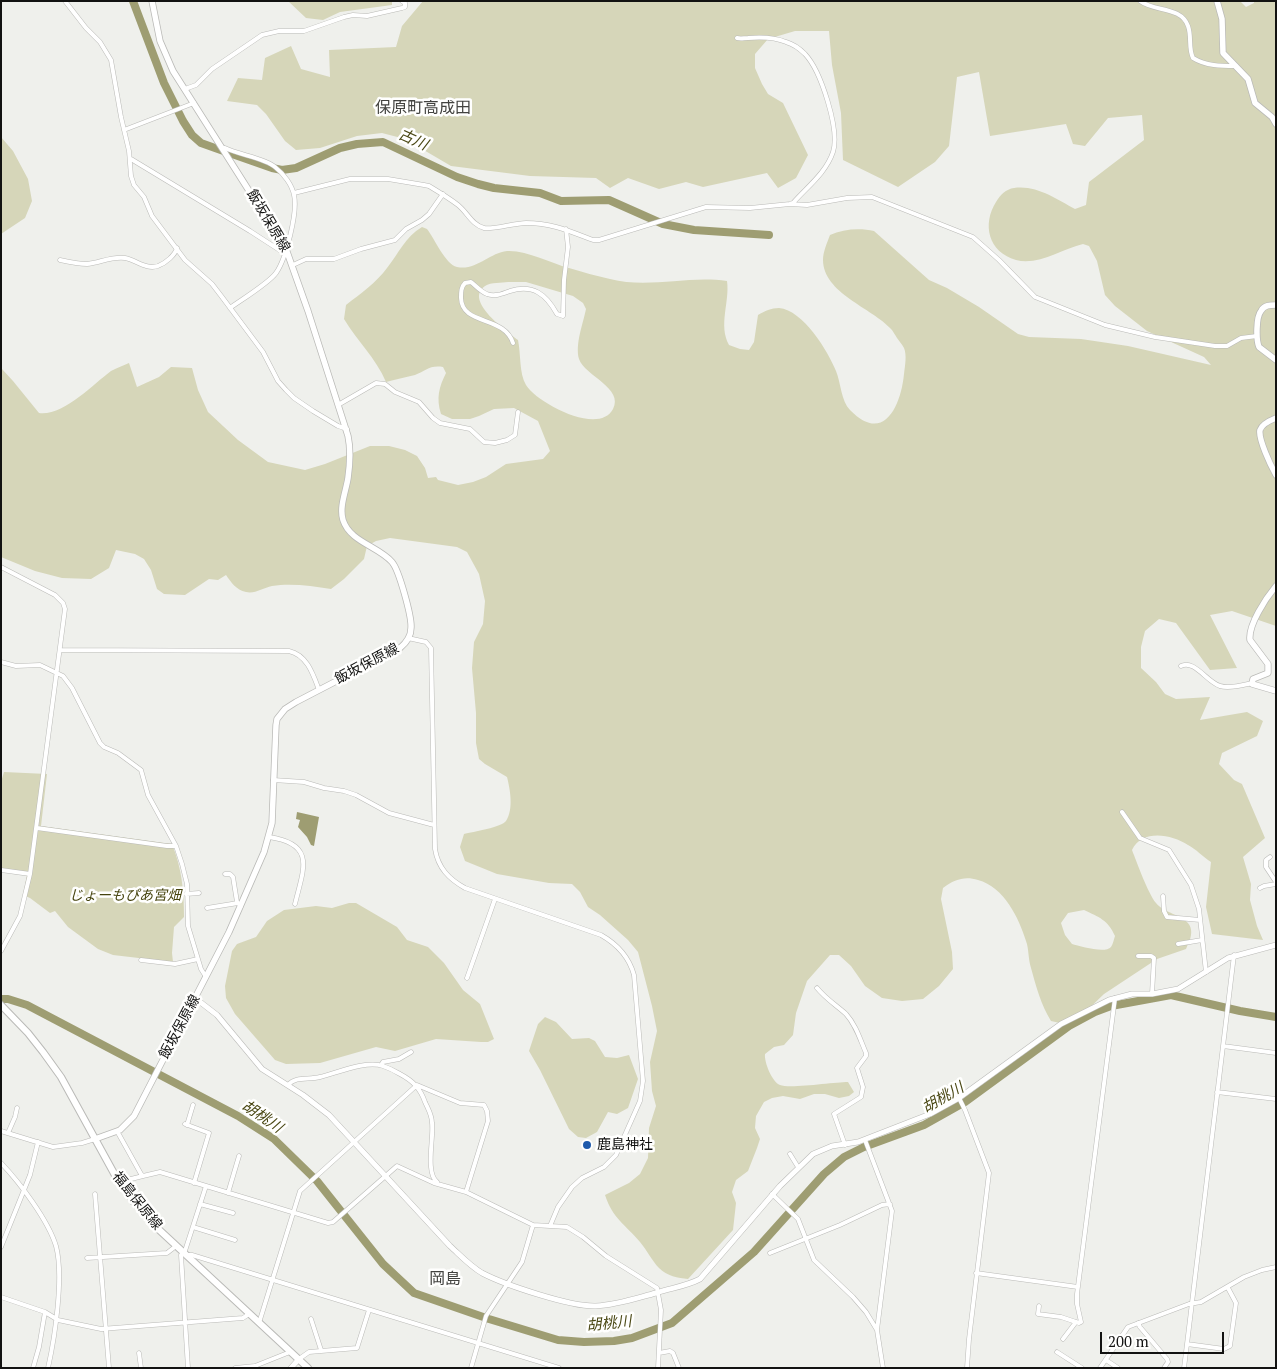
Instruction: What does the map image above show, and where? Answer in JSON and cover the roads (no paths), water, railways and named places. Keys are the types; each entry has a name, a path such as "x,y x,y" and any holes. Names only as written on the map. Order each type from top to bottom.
{"main road":[{"name":"飯坂保原線","path":"95,1139 117,1131 128,1124 134,1116 206,977 269,838 272,823 277,719 286,709 400,648 408,638 411,629 396,568 387,558 354,535 343,520 343,498 350,455 347,429 293,265 165,56 152,1"},
{"path":"1217,1 1222,18 1223,53 1248,79 1255,103 1272,117 1276,124"},
{"path":"1276,305 1267,306 1260,311 1257,324 1259,347 1276,360"},
{"path":"1276,418 1261,427 1260,431 1276,475"},
{"path":"1276,586 1266,600 1250,634 1250,640 1268,664 1269,669 1268,673 1253,679 1252,683 1255,686 1276,691"},
{"name":"福島保原線","path":"2,1007 44,1052 61,1077 119,1182 155,1226 308,1368"}],"street":[{"path":"65,1 86,28 100,42 110,60 131,159 131,176 134,185 144,196 152,216 189,263 212,284 263,352 278,381 290,394 313,411 338,426 347,429"},
{"path":"185,89 196,84 212,69 262,35 279,31 304,31 348,16 366,16 402,8 405,3 402,1"},
{"path":"1140,1 1150,8 1172,12 1184,19 1190,33 1193,58 1210,65 1236,66"},
{"path":"736,38 766,38 787,42 795,46 806,54 814,66 828,104 835,142 831,158 824,170 790,204"},
{"path":"124,130 194,103"},
{"path":"222,148 274,166 284,176 294,193 295,211 285,251 276,274 230,308"},
{"path":"131,159 285,251"},
{"path":"294,193 343,180 384,179 429,186 460,206 472,221 484,228 527,223 557,226 593,240 602,240 698,209 750,208 790,204 807,205 848,198 872,197 972,237 986,248 1035,297 1106,325 1155,337 1215,346 1227,346 1241,338 1257,336"},
{"path":"293,265 306,259 334,259 361,249 395,240 406,229 429,214 443,194"},
{"path":"513,343 502,327 469,313 462,302 463,286 465,282 472,282 484,293 490,295 499,295 528,288 544,296 558,314 563,316 564,280 568,247 566,229"},
{"path":"60,260 87,264 114,258 125,258 148,266 158,266 167,261 176,252 177,248"},
{"path":"338,405 376,383 382,383 398,394 419,402 436,421 449,426 470,429 482,441 487,443 507,440 515,435 518,412"},
{"path":"1,567 55,595 60,599 65,609 30,874 20,916 1,951"},
{"path":"408,638 426,642 431,648 434,825 436,855 446,875 465,888 601,935 619,948 630,963 634,975 643,1081 640,1101 616,1155 604,1167 582,1178 572,1187 558,1206 550,1226"},
{"path":"60,650 289,651 298,654 304,660 319,690"},
{"path":"1,662 16,666 40,665 63,676 72,688 100,743 118,753 141,770 148,795 176,846 184,871 188,926 201,969 206,977"},
{"path":"1181,666 1186,664 1192,665 1220,686 1240,686 1252,683"},
{"path":"273,780 304,782 344,791 356,795 389,814 434,825"},
{"path":"1122,812 1140,838 1169,850 1191,885 1199,909 1206,972"},
{"path":"36,828 176,846"},
{"path":"269,838 289,841 297,847 302,855 303,869 295,904"},
{"path":"1260,888 1276,883 1266,867 1266,860 1270,857"},
{"path":"1,870 30,874"},
{"path":"207,908 239,904 233,877 230,874 225,874"},
{"path":"186,894 198,893"},
{"path":"1164,896 1164,911 1167,917 1200,920"},
{"path":"468,978 495,899"},
{"path":"1178,944 1202,940"},
{"path":"194,998 217,1015 262,1069 308,1098 329,1115 461,1257 481,1272 508,1284 571,1303 591,1306 619,1303 690,1284 705,1275 772,1194 798,1167 816,1152 832,1146 846,1145 865,1140 917,1120 959,1098 1056,1027 1079,1014 1115,998 1132,994 1152,994 1178,990 1234,955 1276,945"},
{"path":"1184,1368 1234,955"},
{"path":"1138,956 1151,956 1154,958 1152,994"},
{"path":"141,960 175,964 198,959"},
{"path":"817,988 850,1020 866,1053 857,1068 863,1087 862,1095 854,1103 834,1114 846,1145"},
{"path":"1039,1306 1038,1314 1081,1322 1077,1304 1078,1286 1115,998"},
{"path":"1223,1046 1276,1053"},
{"path":"381,1065 383,1062 402,1058 411,1052"},
{"path":"288,1085 295,1079 314,1078 357,1067 381,1065 417,1085 460,1103 484,1105 487,1109 487,1125 466,1192"},
{"path":"259,1323 300,1191 417,1085"},
{"path":"417,1085 425,1100 432,1122 432,1175 438,1184"},
{"path":"1217,1092 1276,1099"},
{"path":"959,1098 966,1110 989,1173 968,1339 968,1368"},
{"path":"193,1105 186,1125 210,1134 194,1183"},
{"path":"8,1133 15,1117 16,1108"},
{"path":"1,1131 53,1146 95,1139"},
{"path":"117,1131 143,1176"},
{"path":"865,1140 890,1204 892,1217 877,1330 883,1368"},
{"path":"1,1247 24,1192 38,1142"},
{"path":"790,1154 798,1167"},
{"path":"228,1193 238,1156"},
{"path":"1,1163 11,1173 39,1212 50,1230 56,1247 59,1284 48,1368"},
{"path":"119,1182 160,1172 330,1223 395,1166 399,1166 427,1180 466,1192 533,1225 569,1228 606,1256 655,1286 662,1310 658,1368"},
{"path":"427,1180 432,1175"},
{"path":"188,1368 181,1255 184,1254 206,1186"},
{"path":"95,1194 109,1368"},
{"path":"772,1194 796,1216 814,1260 854,1297 877,1330"},
{"path":"200,1204 233,1213"},
{"path":"770,1253 806,1240 882,1205 890,1204"},
{"path":"471,1368 486,1316 524,1258 533,1225"},
{"path":"193,1227 235,1240"},
{"path":"87,1258 167,1253 176,1246"},
{"path":"184,1254 559,1368"},
{"path":"1100,1368 1126,1328 1208,1299 1248,1275 1276,1267"},
{"path":"976,1273 1078,1286"},
{"path":"1187,1344 1224,1349 1230,1346 1236,1303 1228,1288"},
{"path":"1,1297 45,1312 55,1319 94,1328 243,1318 249,1314"},
{"path":"290,1368 306,1352 357,1348 370,1310"},
{"path":"33,1368 45,1312"},
{"path":"310,1319 321,1350"},
{"path":"1063,1339 1076,1322"},
{"path":"1138,1323 1167,1358 1168,1362 1164,1368"},
{"path":"235,1368 255,1366 291,1352"},
{"path":"659,1353 673,1352 679,1368"},
{"path":"1057,1352 1082,1368"},
{"path":"139,1353 141,1368"},
{"path":"1106,1360 1118,1368"}],"waterway":[{"name":"古川","path":"133,1 164,83 183,121 192,135 201,143 282,170 296,168 340,148 357,144 383,142 457,177 494,188 540,193 561,201 609,200 663,224 694,230 769,235"},
{"name":"胡桃川","path":"1,999 8,999 27,1005 238,1116 274,1139 317,1181 383,1264 414,1293 558,1340 584,1342 632,1338 672,1323 754,1252 824,1174 844,1157 864,1147 924,1125 965,1102 1069,1026 1095,1012 1111,1006 1171,995 1240,1011 1276,1017"}],"place":[{"name":"鹿島神社","path":"587,1145"}],"district":[{"name":"保原町高成田","path":"423,108"},
{"name":"岡島","path":"445,1279"}],"park label":[{"name":"じょーもぴあ宮畑","path":"125,896"}]}
